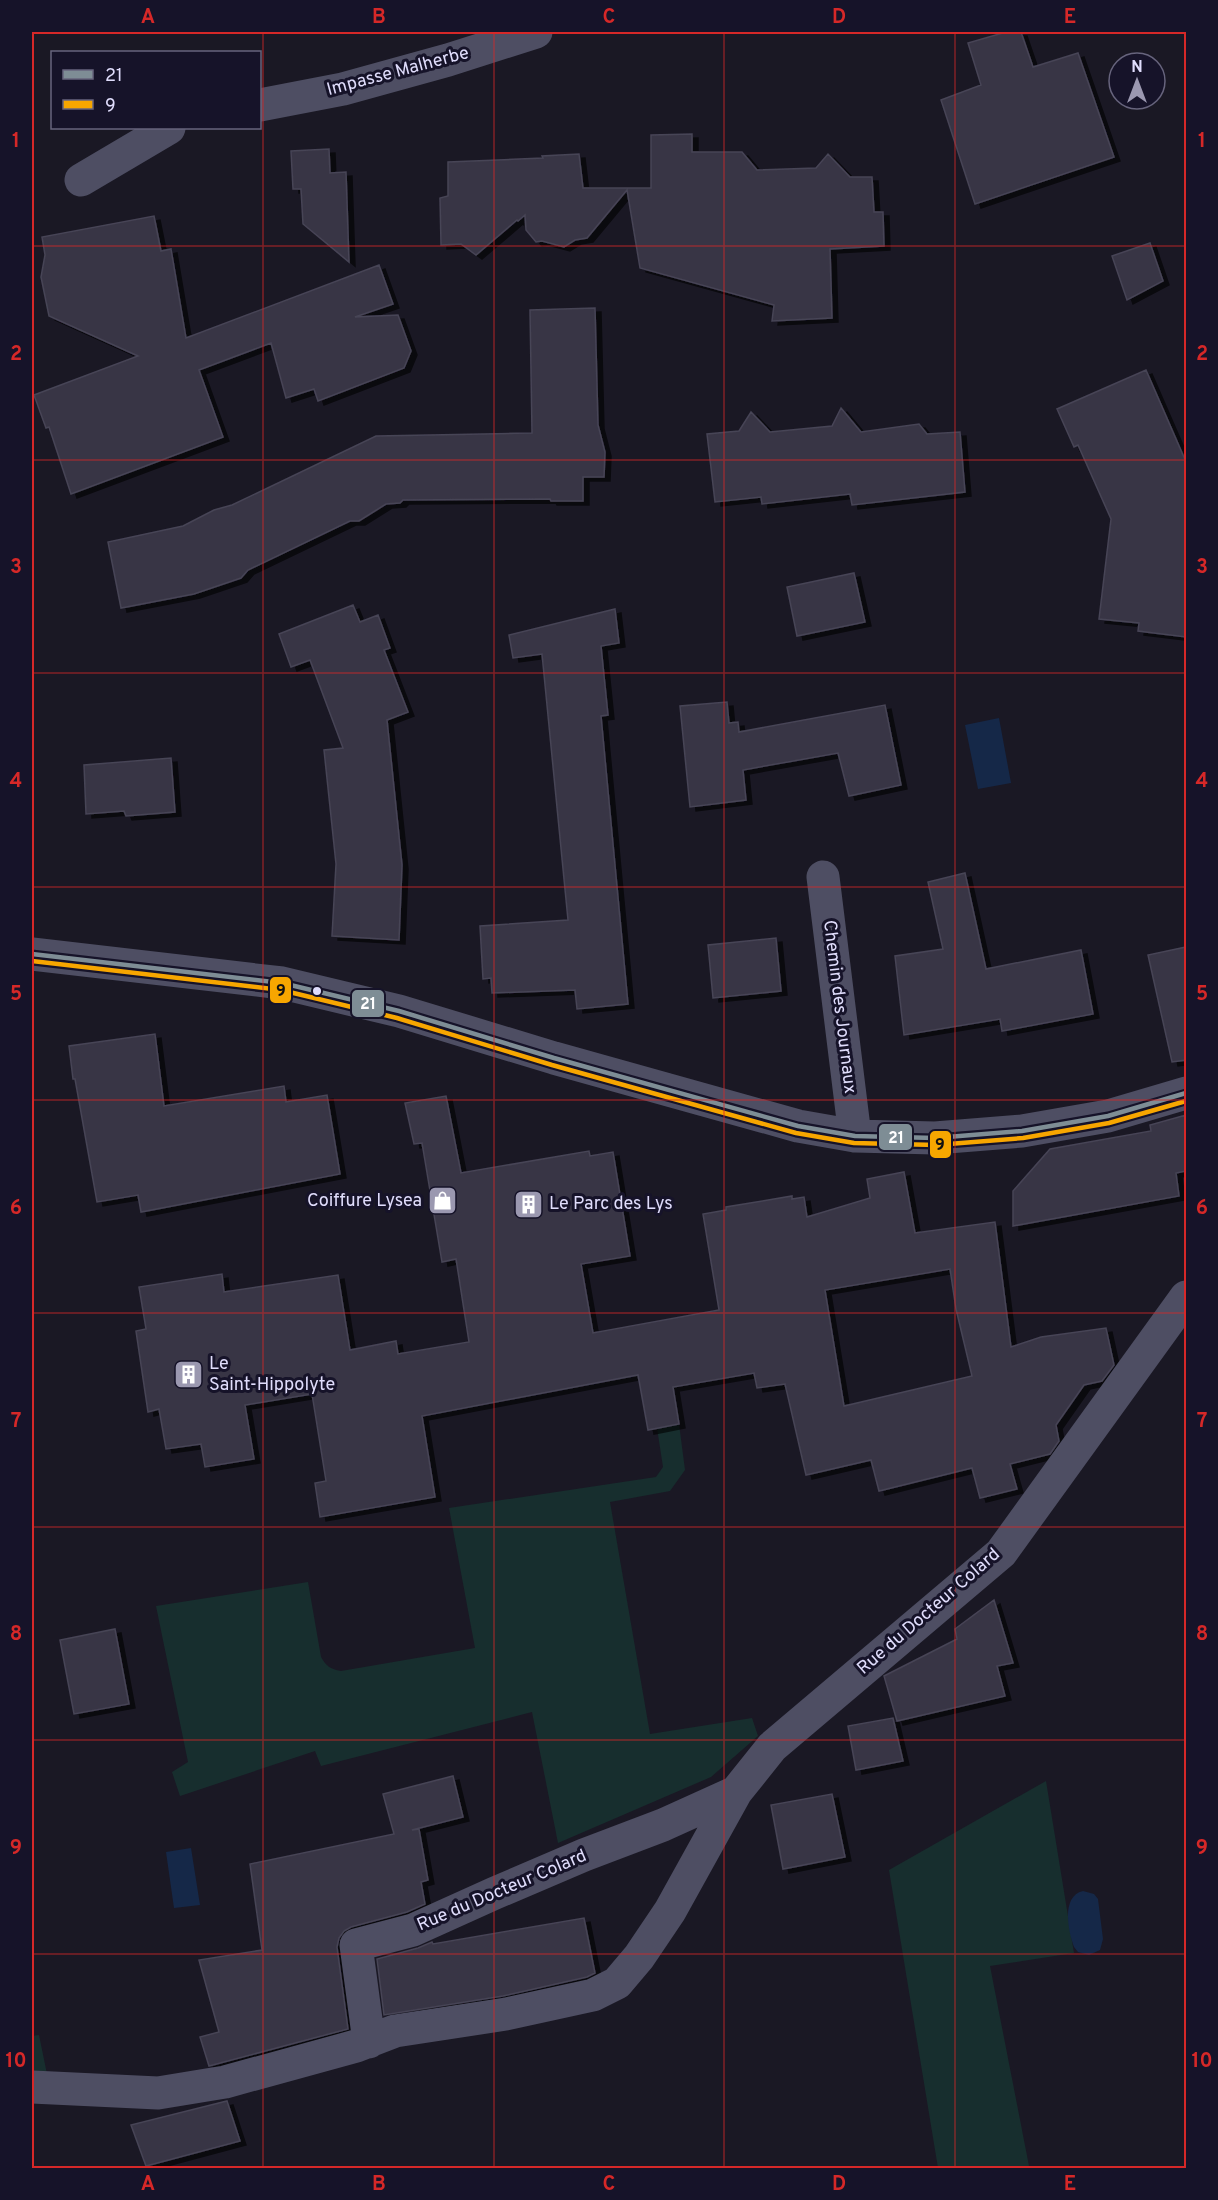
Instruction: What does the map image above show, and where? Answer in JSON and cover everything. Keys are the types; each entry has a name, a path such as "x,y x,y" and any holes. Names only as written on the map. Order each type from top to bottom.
{"street":[{"name":"Impasse Malherbe","path":"261,105 343,89 448,60 536,32"},
{"path":"81,180 167,129"},
{"name":"Chemin des Journaux","path":"823,878 855,1136"},
{"path":"32,954 270,981 312,989 399,1011 554,1058 778,1121 855,1136 935,1138 1022,1131 1108,1116 1186,1093"},
{"name":"Rue du Docteur Colard","path":"32,2087 158,2093 225,2082 369,2042 395,2031 506,2014 593,1995 617,1983 639,1957 670,1911 736,1792 772,1746 1001,1553 1186,1298"},
{"name":"Rue du Docteur Colard","path":"369,2042 356,1945 413,1930 495,1893 584,1855 663,1825 736,1792"}],"green space":[{"path":"679,1424 685,1470 670,1491 610,1502 650,1734 752,1718 758,1736 711,1777 558,1843 532,1712 321,1766 315,1751 180,1796 172,1772 188,1762 156,1606 308,1582 321,1657 327,1665 334,1669 341,1671 475,1648 449,1508 656,1477 663,1467 657,1428"},
{"path":"1046,1781 1074,1953 990,1966 1029,2166 938,2168 889,1870"},
{"path":"39,2035 48,2079 32,2077 32,2036"}],"water":[{"path":"999,718 1011,783 978,789 965,725"},
{"path":"191,1848 200,1905 174,1908 166,1852"},
{"path":"1083,1891 1094,1894 1098,1899 1103,1939 1100,1950 1089,1955 1078,1952 1074,1947 1068,1924 1071,1900"}],"building":[{"path":"1006,32 1021,32 1033,67 1078,53 1114,157 975,204 941,100 981,85 968,43"},
{"path":"692,134 692,152 742,152 757,170 816,168 828,154 850,177 872,177 874,212 883,212 884,246 830,249 832,318 772,321 774,305 640,268 627,190 587,238 575,240 564,247 542,241 536,242 526,230 525,215 476,255 461,244 441,245 440,198 448,196 448,162 579,154 583,188 651,188 651,135"},
{"path":"329,149 330,173 346,172 349,262 303,224 301,189 293,189 291,151"},
{"path":"154,216 161,251 171,249 186,338 379,265 393,304 355,317 398,315 411,351 404,368 318,401 314,389 286,398 271,343 199,370 223,437 71,494 49,427 46,428 34,395 138,356 49,316 41,277 45,255 42,237"},
{"path":"1150,243 1163,281 1127,300 1112,256"},
{"path":"595,308 598,425 605,452 604,477 583,477 583,501 551,501 550,499 403,500 400,503 386,504 359,521 350,521 248,570 241,578 194,594 121,608 108,542 183,526 376,436 532,433 530,310"},
{"path":"1146,370 1186,462 1186,637 1138,631 1139,623 1099,619 1111,519 1078,445 1074,447 1057,409"},
{"path":"841,408 861,432 919,424 927,434 960,432 965,492 852,505 850,494 762,504 761,497 715,502 707,434 739,431 751,412 770,432 832,426"},
{"path":"854,573 865,622 797,636 787,587"},
{"path":"353,605 360,622 378,615 390,648 384,650 408,712 387,720 402,865 399,940 332,936 336,864 324,750 343,748 310,660 291,667 279,634"},
{"path":"615,609 619,643 601,646 608,715 601,716 628,1004 577,1009 575,990 492,993 491,978 483,979 480,926 568,920 542,654 513,658 509,635"},
{"path":"727,702 729,723 738,722 739,732 885,705 901,785 849,796 838,753 743,770 746,800 690,807 680,706"},
{"path":"171,758 175,812 126,816 124,811 86,814 84,765"},
{"path":"965,873 986,969 1081,950 1093,1014 1002,1031 1000,1019 904,1035 895,956 943,949 928,882"},
{"path":"776,938 781,991 713,998 708,945"},
{"path":"1186,947 1186,1060 1172,1062 1148,955"},
{"path":"155,1034 164,1106 284,1086 286,1102 327,1095 340,1174 141,1212 138,1195 97,1202 75,1079 73,1079 69,1046"},
{"path":"446,1096 461,1173 589,1151 590,1156 613,1152 630,1256 581,1264 593,1333 719,1310 703,1214 726,1210 726,1207 792,1196 792,1199 804,1197 807,1217 870,1198 867,1179 904,1172 915,1233 995,1222 1011,1347 1041,1337 1106,1328 1114,1365 1102,1381 1084,1385 1056,1425 1059,1441 1050,1454 1010,1464 1017,1489 980,1498 972,1468 879,1491 871,1460 806,1475 785,1384 757,1388 754,1373 673,1387 679,1424 648,1430 638,1375 422,1416 435,1497 320,1517 315,1483 326,1481 312,1394 245,1405 254,1459 205,1467 201,1444 166,1449 159,1409 148,1412 136,1331 146,1329 139,1287 222,1274 224,1292 338,1275 350,1350 396,1341 398,1354 469,1342 456,1259 442,1262 422,1143 414,1144 405,1103","holes":["950,1269 956,1309 972,1376 844,1406 825,1290"]},
{"path":"1186,1115 1186,1171 1176,1173 1179,1196 1013,1226 1013,1191 1050,1149 1151,1131 1150,1125"},
{"path":"994,1600 1013,1663 997,1666 1005,1696 897,1721 884,1676 957,1639 955,1629"},
{"path":"115,1629 129,1704 74,1714 60,1640"},
{"path":"893,1718 903,1761 856,1770 848,1726"},
{"path":"453,1776 463,1817 412,1830 419,1829 428,1880 421,1882 425,1904 407,1912 351,1927 339,1938 337,1947 348,2029 209,2066 200,2037 219,2032 199,1960 262,1950 250,1864 394,1834 383,1794"},
{"path":"832,1794 845,1857 783,1869 771,1805"},
{"path":"584,1918 595,1973 587,1977 503,1996 384,2015 377,1959 432,1942 433,1944"},
{"path":"227,2101 240,2141 146,2166 131,2125"}],"transit line":[{"name":"21","path":"32,954 282,983 399,1011 554,1058 798,1126 855,1136 935,1138 1022,1131 1108,1116 1186,1093"},
{"name":"9","path":"32,961 281,990 397,1018 552,1065 796,1133 854,1143 936,1145 1023,1138 1109,1123 1186,1101"}],"place":[{"name":"Coiffure Lysea","path":"443,1201"},
{"name":"Le Parc des Lys","path":"528,1204"},
{"name":"Le Saint-Hippolyte","path":"188,1374"}]}
